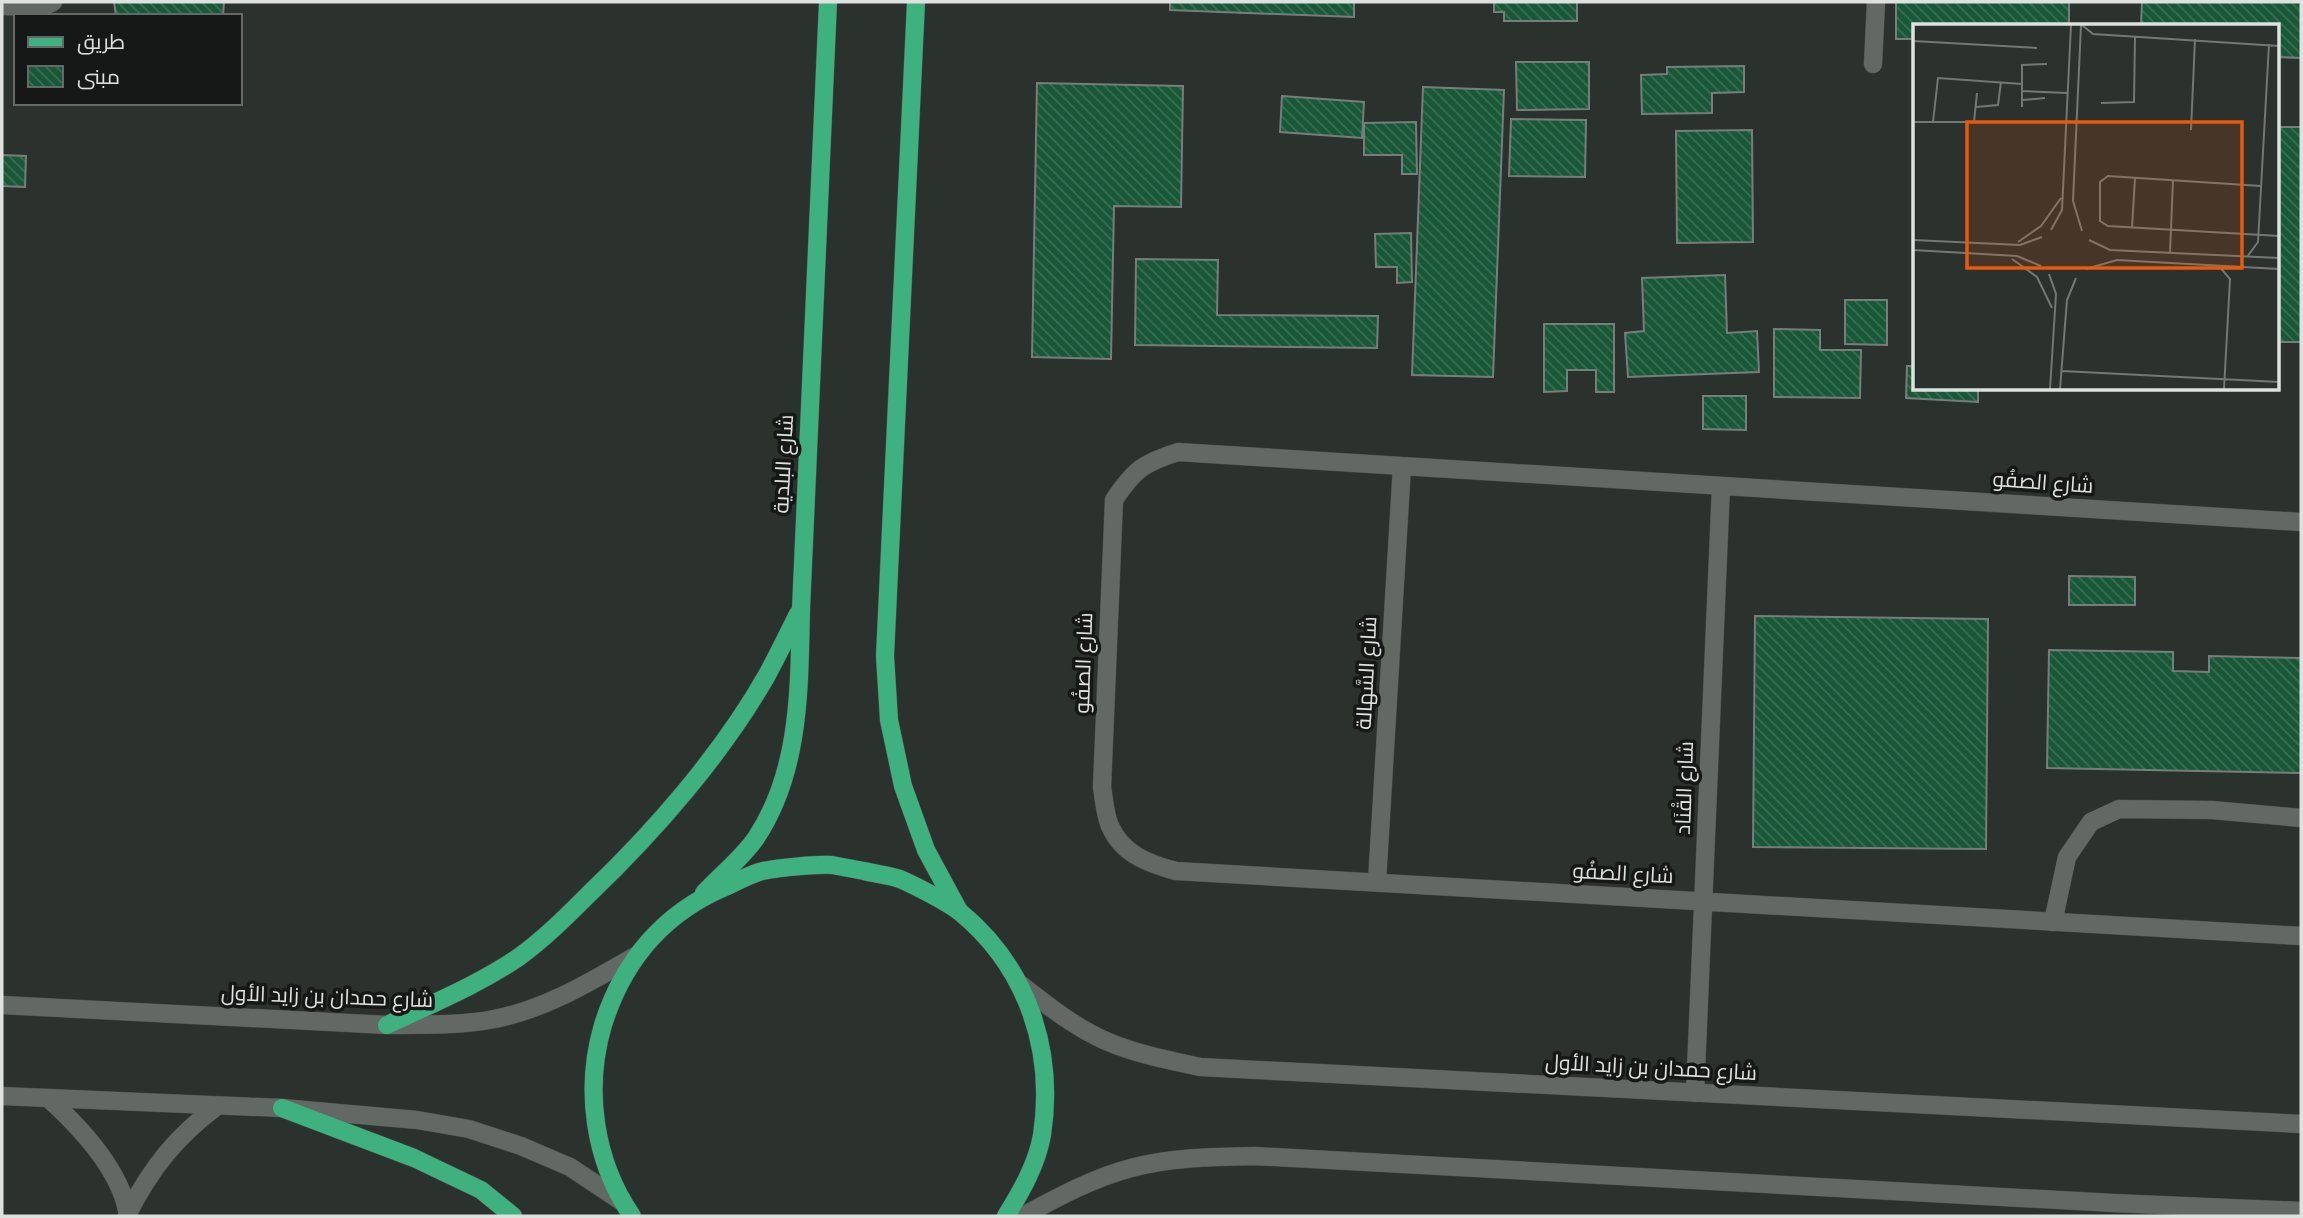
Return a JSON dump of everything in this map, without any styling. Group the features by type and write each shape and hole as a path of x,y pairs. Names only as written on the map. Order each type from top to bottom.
{"main road":[{"name":"شارع البلدية","path":"698,899 755,839 781,789 794,737 799,679 828,2"},
{"path":"916,2 885,656 889,720 903,786 926,850 959,911 993,945 1020,984 1039,1033 1046,1085 1041,1137 1025,1186 1006,1216"},
{"path":"387,1025 486,977 517,958 545,937 615,869 688,787 732,728 766,676 800,609"},
{"path":"632,1216 621,1201 601,1153 593,1102 596,1050 611,1000 637,955 665,924 698,899 761,872 830,865 898,878 959,911"},
{"path":"282,1108 414,1158 481,1191 513,1216"}],"street":[{"path":"2,6 42,7 53,2"},
{"path":"1873,64 1876,2"},
{"name":"شارع الصفُو","path":"2301,522 1178,452 1152,460 1129,477 1114,500 1102,787 1109,825 1127,850 1150,865 1176,871 2301,936"},
{"name":"شارع السَّهالة","path":"1377,882 1402,466"},
{"name":"شارع القْنَاد","path":"1695,1093 1721,486"},
{"path":"2053,922 2067,857 2091,822 2119,809 2212,810 2301,818"},
{"name":"شارع حمدان بن زايد الأول","path":"2,1005 387,1025 440,1024 489,1020 535,1008 578,989 637,955"},
{"name":"شارع حمدان بن زايد الأول","path":"1020,984 1060,1015 1105,1041 1154,1058 1200,1067 2301,1124"},
{"path":"2,1096 282,1108 417,1120 470,1129 521,1146 570,1167 621,1201"},
{"path":"48,1098 69,1117 105,1161 118,1186 128,1215"},
{"path":"128,1215 151,1172 174,1142 218,1106"},
{"path":"1023,1216 1074,1188 1132,1167 1197,1158 1255,1156 2301,1211"},
{"path":"2113,1203 2129,1216"},
{"path":"2294,1216 2301,1211"}],"building":[{"path":"114,2 224,2 223,14 116,14"},
{"path":"1170,2 1354,2 1354,17 1170,10"},
{"path":"1494,2 1577,2 1577,21 1504,21 1504,12 1494,12"},
{"path":"1896,2 2069,2 2069,24 1913,24 1913,39 1896,39"},
{"path":"2142,2 2301,2 2301,58 2278,57 2278,24 2141,24"},
{"path":"1516,62 1589,62 1589,109 1517,110"},
{"path":"1744,66 1744,92 1712,93 1712,113 1642,114 1641,75 1667,74 1667,67"},
{"path":"1037,83 1183,86 1181,207 1114,206 1111,359 1032,357"},
{"path":"1423,87 1504,90 1493,377 1412,375"},
{"path":"1282,96 1364,102 1362,138 1280,132"},
{"path":"1511,119 1586,120 1585,177 1509,176"},
{"path":"1416,122 1417,174 1402,174 1402,155 1364,155 1364,123"},
{"path":"2278,127 2301,127 2301,342 2278,342"},
{"path":"1752,130 1753,242 1677,243 1676,131"},
{"path":"2,155 26,156 25,187 2,186"},
{"path":"1411,233 1412,282 1397,283 1397,267 1376,267 1375,234"},
{"path":"1136,259 1218,260 1217,315 1378,316 1377,348 1135,345"},
{"path":"1725,275 1727,333 1757,331 1759,372 1628,377 1625,333 1644,331 1642,278"},
{"path":"1845,300 1887,300 1887,345 1845,344"},
{"path":"1544,324 1614,324 1614,392 1596,392 1596,370 1567,370 1567,391 1544,392"},
{"path":"1774,329 1820,330 1820,350 1861,350 1860,398 1774,397"},
{"path":"1907,366 1913,366 1913,390 1978,390 1978,402 1906,398"},
{"path":"1703,396 1746,396 1746,430 1703,429"},
{"path":"2069,576 2135,577 2135,605 2069,605"},
{"path":"1755,616 1988,619 1986,849 1753,847"},
{"path":"2049,650 2173,652 2173,671 2209,672 2209,656 2301,658 2301,773 2047,768"}]}
